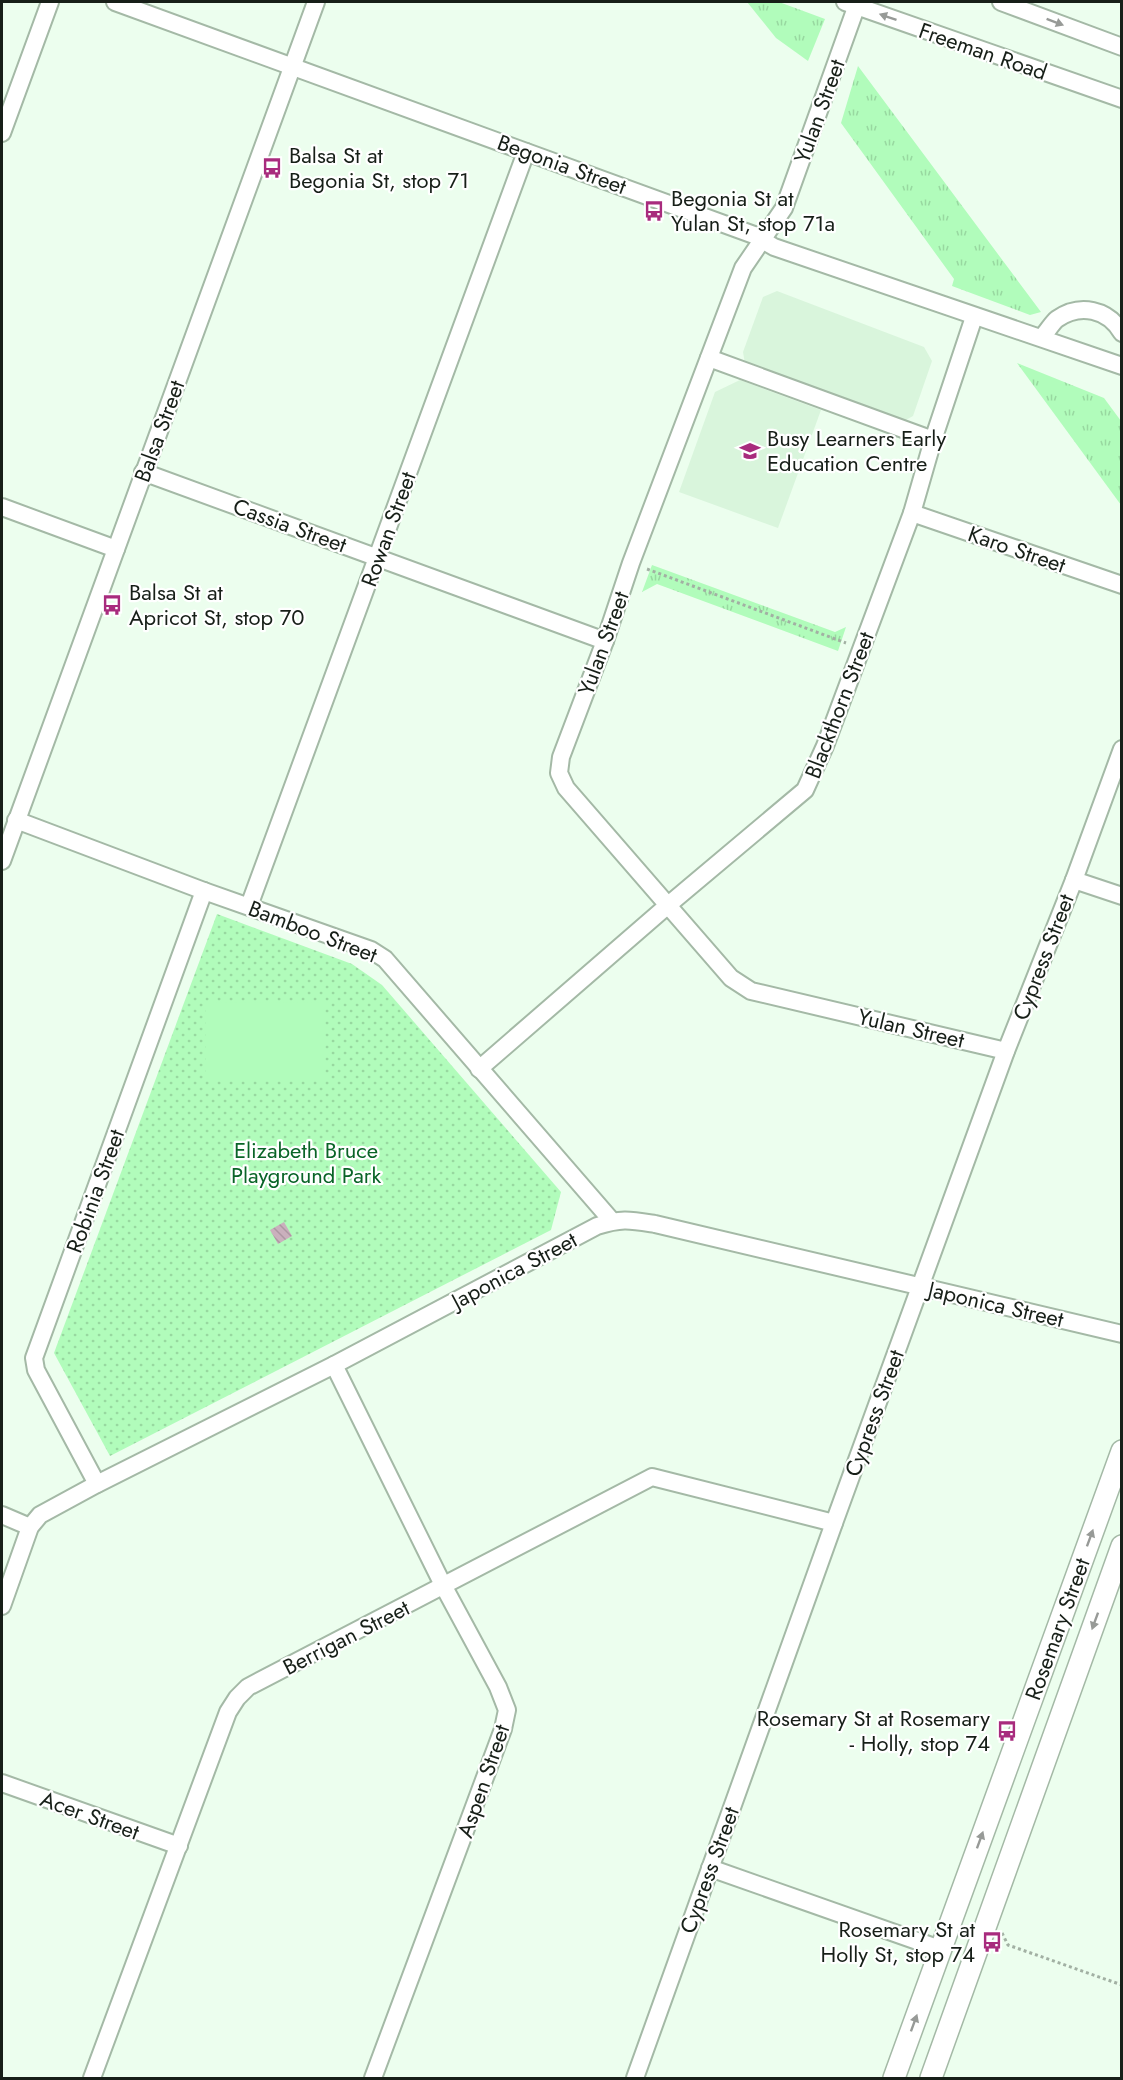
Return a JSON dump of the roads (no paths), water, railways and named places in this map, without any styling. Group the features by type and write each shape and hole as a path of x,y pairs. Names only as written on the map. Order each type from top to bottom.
{"main road":[{"name":"Rosemary Street","path":"894,2079 1122,1451"},
{"name":"Rosemary Street","path":"931,2079 1122,1546"}],"street":[{"path":"2,134 50,2"},
{"name":"Begonia Street","path":"115,2 754,235 774,247 1122,366"},
{"name":"Balsa Street","path":"2,861 316,2"},
{"path":"1001,2 1122,47"},
{"name":"Freeman Road","path":"853,3 1122,99"},
{"name":"Yulan Street","path":"853,3 784,208 743,268 631,563 561,757 559,773 566,788 667,906 731,978 751,991 1006,1051"},
{"name":"Rowan Street","path":"249,906 526,152"},
{"path":"1042,337 1057,320 1080,309 1101,313 1117,325 1122,333"},
{"name":"Blackthorn Street","path":"479,1069 805,790 825,746 912,513 933,440 975,317"},
{"path":"709,358 933,440"},
{"name":"Cassia Street","path":"143,472 605,640"},
{"path":"2,507 116,549"},
{"name":"Karo Street","path":"912,513 1122,585"},
{"name":"Cypress Street","path":"634,2079 1006,1051 1074,880 1122,749"},
{"name":"Bamboo Street","path":"16,820 204,891 371,950 386,959 612,1221"},
{"path":"1074,880 1122,896"},
{"name":"Robinia Street","path":"97,1484 36,1370 34,1358 204,891"},
{"name":"Japonica Street","path":"30,1527 40,1515 97,1484 334,1365 597,1226 612,1221 625,1219 655,1224 1122,1334"},
{"name":"Aspen Street","path":"334,1365 444,1587 498,1687 507,1710 503,1729 373,2079"},
{"name":"Berrigan Street","path":"92,2079 228,1712 237,1698 248,1688 652,1477 834,1523"},
{"path":"2,1515 30,1527 2,1606"},
{"name":"Acer Street","path":"2,1783 179,1846"},
{"path":"710,1868 940,1949"}],"place":[{"name":"Balsa St at Begonia St, stop 71","path":"272,168"},
{"name":"Begonia St at Yulan St, stop 71a","path":"654,211"},
{"name":"Busy Learners Early Education Centre","path":"750,451"},
{"name":"Balsa St at Apricot St, stop 70","path":"112,605"},
{"name":"Rosemary St at Rosemary - Holly, stop 74","path":"1007,1731"},
{"name":"Rosemary St at Holly St, stop 74","path":"992,1942"}],"park label":[{"name":"Elizabeth Bruce Playground Park","path":"306,1162"}]}
